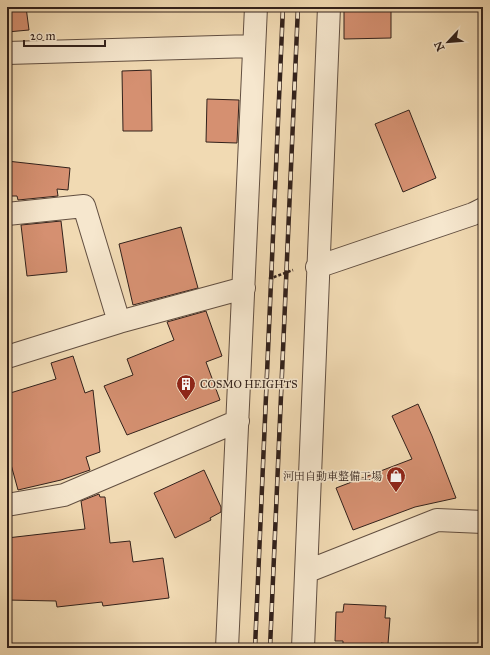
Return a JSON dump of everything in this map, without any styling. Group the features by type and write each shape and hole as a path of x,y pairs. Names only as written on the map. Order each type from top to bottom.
{"street":[{"path":"228,648 253,46 256,7"},
{"path":"303,648 308,571 317,264 329,7"},
{"path":"7,53 253,46"},
{"path":"7,214 84,206 119,322"},
{"path":"317,264 473,214 483,209"},
{"path":"7,357 119,322 244,288"},
{"path":"7,505 64,495 238,421"},
{"path":"308,571 437,520 483,522"}],"path":[{"path":"244,288 317,264"}],"building":[{"path":"7,7 26,7 29,30 7,32"},
{"path":"344,7 391,7 391,38 344,39"},
{"path":"151,70 152,131 123,131 122,71"},
{"path":"207,99 239,100 237,143 206,142"},
{"path":"409,110 436,178 403,192 375,124"},
{"path":"7,161 70,168 68,190 57,189 58,196 18,200 17,196 7,196"},
{"path":"61,221 67,272 27,276 21,225"},
{"path":"181,227 198,288 133,305 119,244"},
{"path":"206,311 222,356 206,362 220,400 127,435 104,386 133,375 127,359 174,340 167,322"},
{"path":"73,356 85,393 93,390 100,452 86,457 90,470 61,480 18,490 7,450 7,394 56,379 51,363"},
{"name":"河田自動車整備工場","path":"418,404 456,498 415,507 353,530 336,488 412,459 392,416"},
{"path":"204,470 221,507 221,512 210,518 211,520 175,538 154,493"},
{"path":"99,494 100,497 105,497 110,543 130,541 133,562 163,558 169,598 103,606 102,602 57,607 56,601 7,600 7,538 85,529 81,501"},
{"path":"344,604 386,606 385,618 390,618 388,644 381,643 381,648 343,648 343,641 335,641 336,612 343,612"}],"railway":[{"path":"255,648 283,7"},
{"path":"270,648 298,7"}],"place":[{"name":"COSMO HEIGHTS","path":"186,401"},
{"name":"河田自動車整備工場","path":"396,493"}]}
